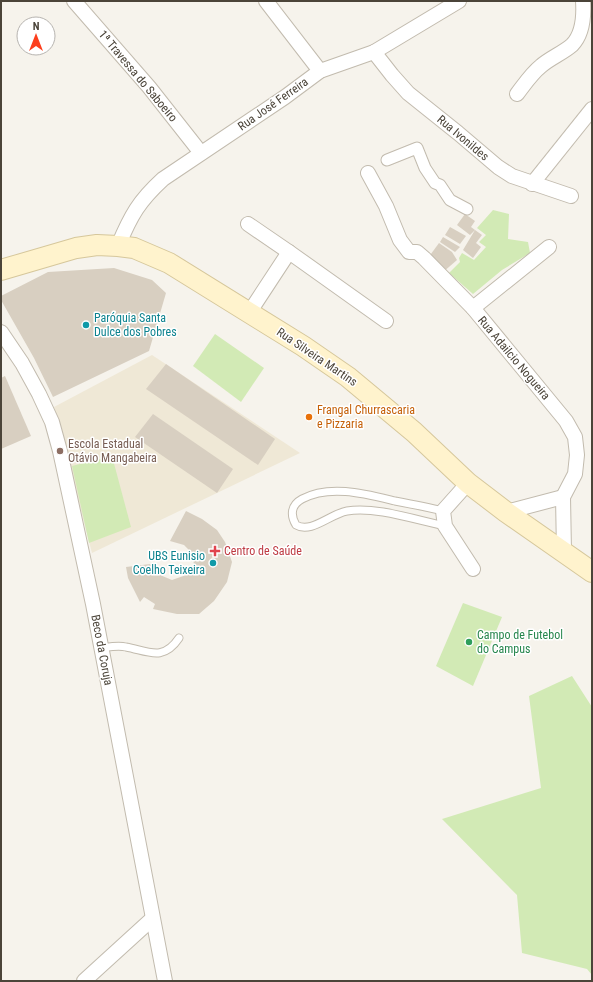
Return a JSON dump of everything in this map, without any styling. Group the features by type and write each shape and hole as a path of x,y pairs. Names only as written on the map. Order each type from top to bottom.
{"main road":[{"name":"Rua Silveira Martins","path":"1,270 76,248 97,245 134,248 169,263 303,346 348,377 414,432 468,483 506,512 592,572"}],"street":[{"name":"1ª Travessa do Saboeiro","path":"74,1 149,87 201,153"},
{"path":"266,1 320,71"},
{"name":"Rua José Ferreira","path":"118,246 136,208 148,193 164,178 285,97 320,71 374,52 459,1"},
{"path":"517,94 530,76 541,65 572,45 578,37 581,30 583,17 583,1"},
{"name":"Rua Ivonildes","path":"374,52 408,93 498,167 512,176 532,184 571,196"},
{"path":"532,184 592,109"},
{"path":"388,160 417,148 425,168 435,183 440,185 450,200 467,209"},
{"path":"368,173 386,206 400,240 409,252 417,252 424,258 473,308"},
{"path":"248,224 386,321"},
{"name":"Rua Adailcio Nogueira","path":"549,247 473,308 566,421 575,437 577,455 575,474 563,497 564,552"},
{"path":"249,313 289,252"},
{"name":"Beco da Coruja","path":"1,332 22,363 39,394 52,422 60,451 93,604 165,981"},
{"path":"468,483 443,511 445,526 473,569"},
{"path":"506,512 563,497"},
{"path":"84,981 152,919"}],"lane":[{"path":"443,511 375,496 343,492 326,492 305,498 298,502 294,507 292,514 296,525 301,528 314,526 325,519 347,511 387,513 445,526"},
{"path":"101,648 125,646 139,651 154,653 166,651 173,646 179,638"}],"shaded area":[{"path":"152,355 300,453 92,553 54,407"}],"green space":[{"path":"493,210 509,214 508,239 528,242 530,253 502,270 473,294 449,273 460,262 459,258 462,253 474,260 486,247 479,242 486,235 477,228"},
{"path":"215,334 264,368 241,402 193,366"},
{"path":"112,456 131,527 89,543 72,466"},
{"name":"Campo de Futebol do Campus","path":"463,603 502,617 473,686 436,666"},
{"path":"572,676 592,707 592,975 587,969 522,953 517,895 442,819 541,788 529,696"}],"building":[{"path":"465,214 475,221 471,227 475,230 470,235 457,225"},
{"path":"450,227 466,236 460,244 445,235"},
{"path":"475,230 482,235 476,243 481,247 473,258 463,250"},
{"path":"443,237 460,247 455,252 440,242"},
{"path":"439,243 452,252 457,260 442,273 428,258"},
{"name":"Paróquia Santa Dulce dos Pobres","path":"114,268 152,280 166,293 149,351 53,397 34,358 1,300 1,296 48,272"},
{"path":"166,364 275,439 258,465 146,389"},
{"path":"5,376 31,436 1,449 1,378"},
{"path":"153,414 233,469 217,493 135,437"},
{"name":"UBS Eunisio Coelho Teixeira","path":"186,511 202,519 217,530 225,542 232,562 227,582 214,601 199,614 177,614 153,609 155,604 144,597 140,602 128,578 126,567 150,564 160,575 172,580 189,574 194,566 193,556 184,545 170,541"}],"place":[{"name":"Paróquia Santa Dulce dos Pobres","path":"86,325"},
{"name":"Frangal Churrascaria e Pizzaria","path":"309,417"},
{"name":"Escola Estadual Otávio Mangabeira","path":"60,451"},
{"name":"Centro de Saúde","path":"215,551"},
{"name":"UBS Eunisio Coelho Teixeira","path":"213,563"},
{"name":"Campo de Futebol do Campus","path":"469,642"}]}
